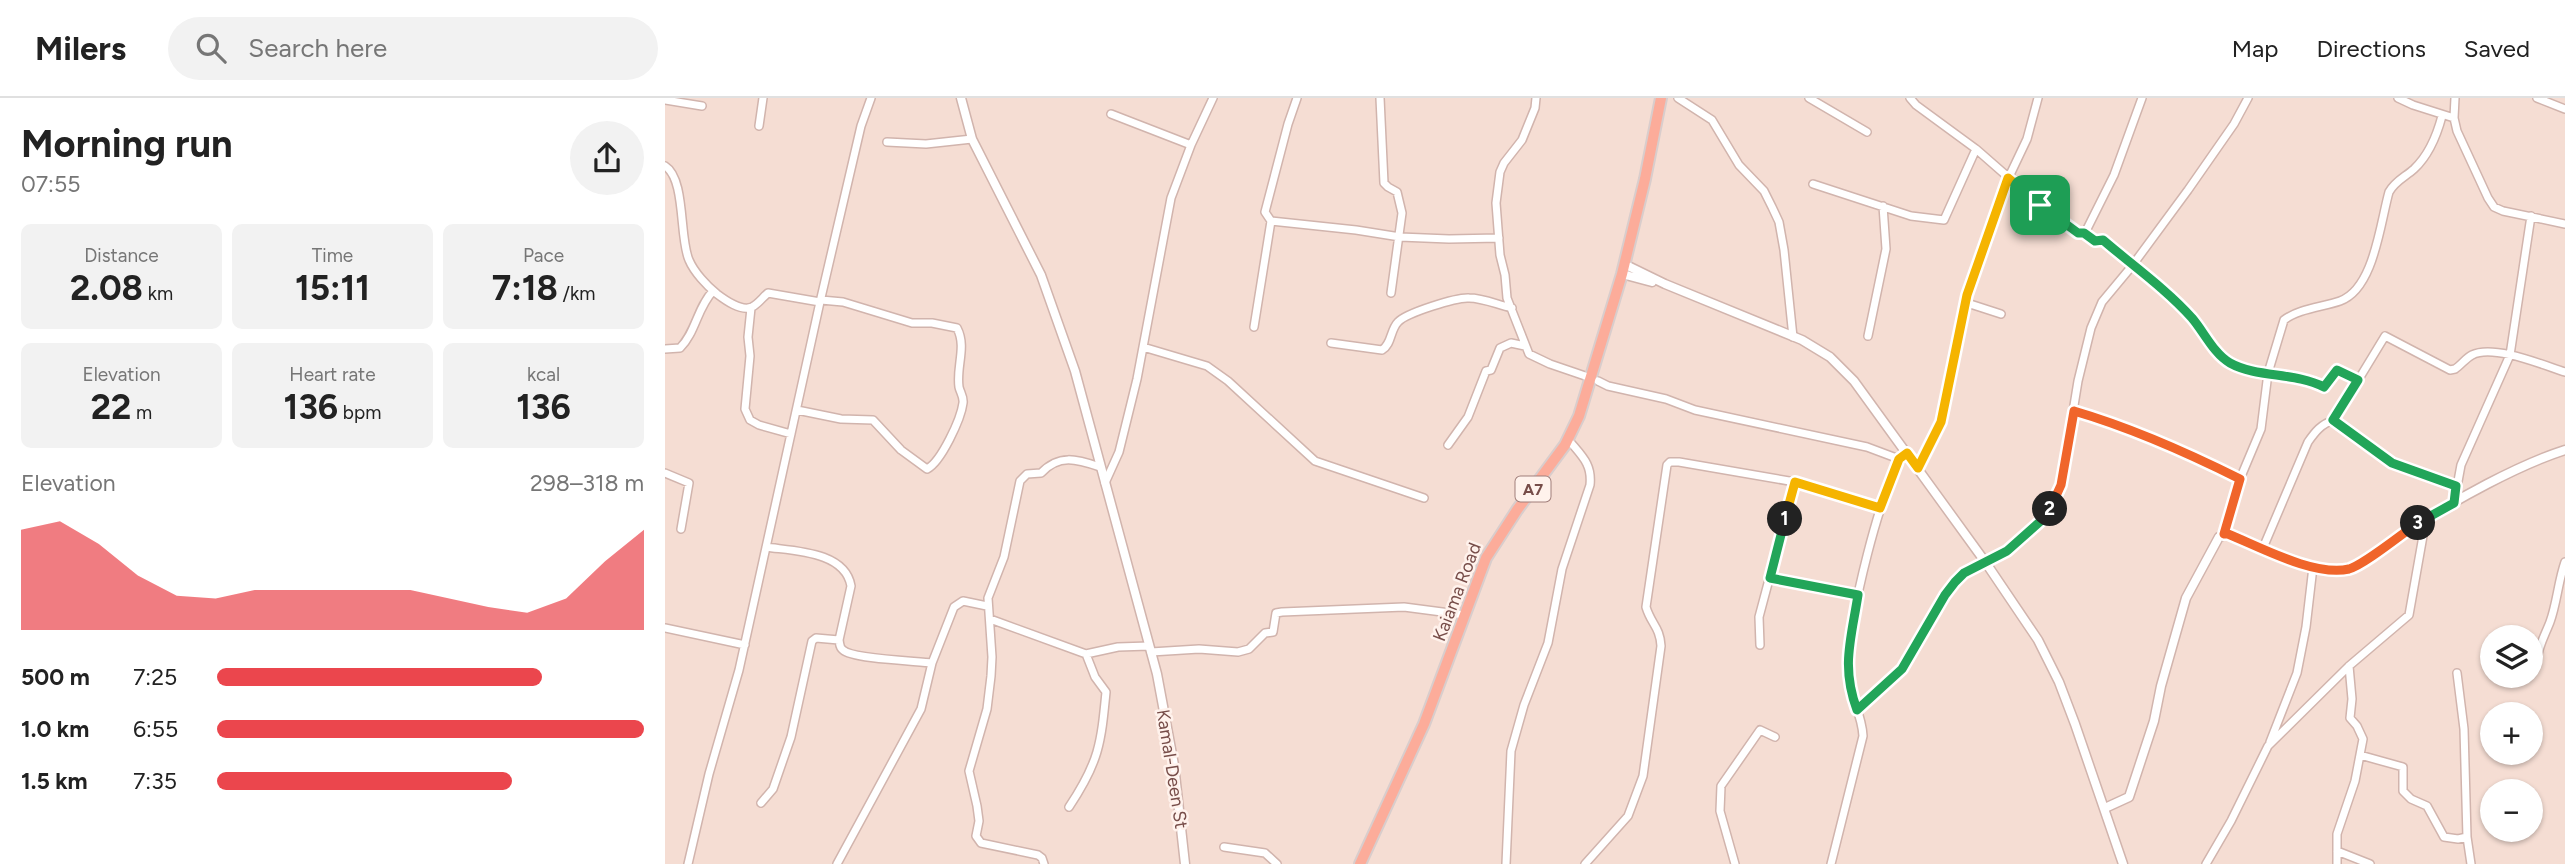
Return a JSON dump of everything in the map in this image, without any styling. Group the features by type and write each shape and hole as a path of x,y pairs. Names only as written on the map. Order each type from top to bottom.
{"highway":[{"name":"Kaiama Road","path":"1366,864 1439,703 1496,553 1572,444 1595,380 1626,270 1663,98"},
{"name":"Kaiama Road","path":"1360,864 1424,724 1492,548 1573,430 1595,380"}],"street":[{"path":"759,126 763,98"},
{"path":"688,864 709,774 745,645 861,127 871,98"},
{"name":"Kamal-Deen St","path":"961,98 972,139 1041,275 1075,371 1157,674 1174,765 1185,864"},
{"path":"1105,483 1119,452 1143,346 1171,198 1213,98"},
{"path":"1254,327 1271,221 1265,212 1297,98"},
{"path":"1380,98 1384,183 1399,195 1402,213 1401,237 1391,293"},
{"path":"1536,98 1535,108 1522,140 1500,172 1496,203 1507,298 1518,320 1525,346 1535,358 1608,386 1666,399 1695,410 1903,456"},
{"path":"1678,98 1712,120 1739,165 1764,191 1779,222 1790,293 1793,337"},
{"path":"1809,98 1867,132"},
{"path":"1910,98 2078,233 2084,233 2095,241 2103,240 2191,317 2224,358 2234,365 2300,377 2324,387 2337,370 2358,380"},
{"path":"1918,468 1941,422 1967,295 2008,178 2027,139 2038,98"},
{"path":"2084,233 2114,175 2142,98"},
{"path":"1857,710 1902,669 1955,582 1964,573 2007,551 2043,519 2054,504 2061,485 2078,382 2102,302 2132,266 2234,124 2248,98"},
{"path":"2398,98 2442,116 2454,118"},
{"path":"2455,98 2454,118 2457,131 2494,207 2565,224"},
{"path":"2537,98 2548,100 2565,109"},
{"path":"665,100 702,106"},
{"path":"1111,114 1191,145"},
{"path":"2105,808 2129,797 2154,721 2186,598 2219,537 2224,534 2240,479 2261,429 2268,373 2284,320 2343,300 2357,291 2368,275 2389,192 2396,182 2425,158 2442,116"},
{"path":"887,142 926,144 972,139"},
{"path":"1814,184 1911,216 1945,219 1957,186 1976,149"},
{"path":"665,166 673,174 683,212 683,243 689,262 713,291 725,300 743,308 751,308 768,293 843,302 912,323 932,323 957,328 963,339 959,379 963,403 946,447 927,469 901,450 873,421 797,410"},
{"path":"1868,336 1886,249 1883,206"},
{"path":"2454,503 2461,465 2510,355 2531,216"},
{"path":"1271,221 1401,237 1499,238"},
{"path":"1626,270 1793,337 1830,357 1854,381 1903,456 1918,468 2038,640 2059,682 2123,864"},
{"path":"665,349 680,348 686,342 702,303 713,291"},
{"path":"1331,343 1382,350 1387,347 1397,323 1411,314 1462,298 1473,298 1511,308"},
{"path":"1967,303 2001,314"},
{"path":"751,308 745,409 750,420 759,425 791,434"},
{"path":"2263,548 2308,442 2315,431 2333,420 2385,336 2450,370 2476,354 2510,355 2565,372"},
{"path":"1448,445 1468,418 1479,384 1486,372 1491,370 1500,348 1511,344 1525,346"},
{"path":"1143,346 1207,366 1228,381 1315,461 1424,498"},
{"path":"2074,411 2110,421 2175,447 2240,479"},
{"path":"2333,420 2392,463 2456,486"},
{"path":"1506,864 1511,751 1524,705 1548,643 1562,569 1590,485 1588,462 1572,444"},
{"path":"2224,534 2313,567 2351,569 2454,503 2544,457 2565,450"},
{"path":"1831,864 1863,736 1848,682 1847,667 1858,595 1880,508 1903,456"},
{"path":"1044,864 1038,855 981,843 976,836 979,821 969,771 987,709 992,657 988,598 1004,557 1020,481 1027,474 1041,473 1047,465 1063,460 1076,459 1100,467"},
{"path":"1585,864 1628,816 1643,776 1661,646 1660,632 1648,615 1646,607 1667,465 1670,462 1679,462 1795,482 1880,508"},
{"path":"665,473 689,483 681,529"},
{"path":"1761,645 1759,617 1795,482"},
{"path":"2269,746 2349,666 2409,615 2426,519"},
{"path":"766,547 830,559 848,578 851,586 839,640 840,647 845,652 932,663"},
{"path":"2543,637 2551,621 2559,578 2565,562"},
{"path":"2206,864 2269,746 2297,673 2313,567"},
{"path":"1770,578 1858,595"},
{"path":"837,864 921,709 932,663 954,607 963,601 987,606"},
{"path":"990,619 1086,654 1118,647 1238,652 1249,649 1265,633 1273,632 1276,613 1282,612 1404,607 1465,615"},
{"path":"665,628 745,645"},
{"path":"761,803 773,789 791,737 812,641 816,638 839,640"},
{"path":"1069,807 1089,777 1098,755 1103,729 1106,692 1095,677 1086,654"},
{"path":"2337,864 2337,834 2355,781 2363,739 2350,718 2352,699 2349,666"},
{"path":"2457,673 2464,729 2467,837 2471,864"},
{"path":"1735,864 1720,811 1721,786 1760,730 1775,737"},
{"path":"2360,755 2403,767 2403,790 2411,799 2427,806 2444,837 2467,837"},
{"path":"1224,847 1265,853 1277,864"},
{"path":"2337,851 2369,864"}],"shaded area":[{"path":"665,98 2565,98 2565,864 665,864"}],"route":[{"path":"2008,178 2040,205 2078,233 2084,233 2095,241 2103,240 2191,317 2231,364 2282,376 2300,377 2324,387 2337,370 2358,380 2333,420 2392,463 2456,486 2454,503 2351,569 2313,567 2224,534 2240,479 2175,447 2110,421 2074,411 2061,485 2054,504 2043,519 2007,551 1964,573 1955,582 1902,669 1857,710 1848,682 1847,667 1858,595 1770,578 1795,482 1880,508 1899,459 1907,453 1918,468 1941,422 1967,295 2008,178"}]}
